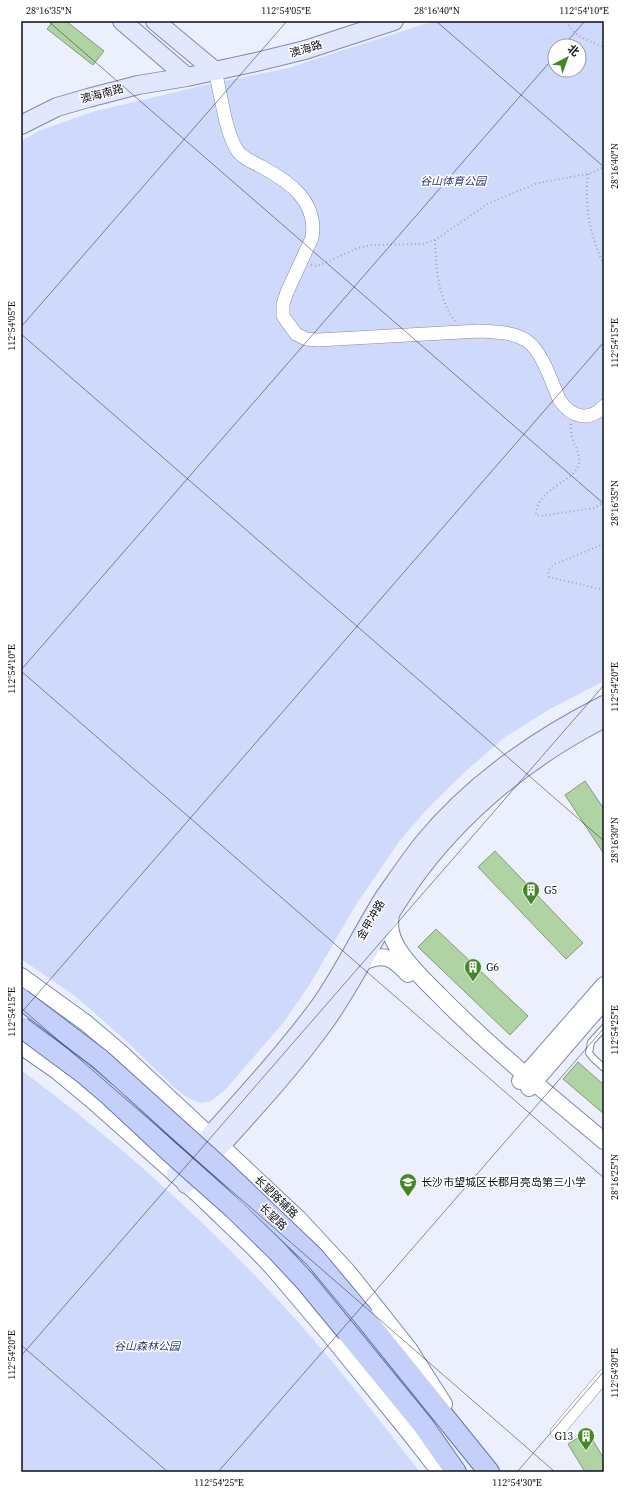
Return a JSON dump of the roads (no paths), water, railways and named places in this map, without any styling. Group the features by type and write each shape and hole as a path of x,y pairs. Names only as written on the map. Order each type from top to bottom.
{"main road":[{"path":"122,21 182,72"},
{"path":"155,21 210,67"},
{"name":"澳海路","path":"210,67 361,21"},
{"name":"澳海路","path":"182,72 305,50 394,21"},
{"name":"澳海南路","path":"21,113 53,98 86,87 136,75 182,72"},
{"name":"澳海南路","path":"21,126 57,107 182,72"},
{"name":"金甲冲路","path":"238,1114 269,1069 320,1006 385,897 425,841 466,798 506,765 552,733 604,705"},
{"name":"金甲冲路","path":"181,1179 238,1114 309,1043 343,995 391,912 417,872 454,828 477,806 526,766 558,745 604,719"},
{"name":"长望路","path":"21,999 100,1058 224,1171 314,1257 485,1468"},
{"name":"长望路","path":"21,1027 83,1073 110,1096 233,1208 276,1250 305,1281 423,1425 456,1472"}],"street":[{"path":"210,67 229,131 238,152 246,159 284,180 304,200 311,214 314,226 312,238 283,304 283,316 296,334 306,339 318,340 464,332 500,332 518,336 535,348 560,402 566,409 582,416 590,416 598,413 604,406"},
{"path":"391,912 390,932 398,949 404,957 454,1010 604,1153"},
{"path":"363,962 378,956 384,957 398,964 449,1017 527,1081 604,1141"},
{"name":"长望路辅路","path":"21,976 86,1023 215,1140 319,1240 358,1284 409,1349 485,1468"},
{"path":"527,1081 604,985"},
{"path":"527,1081 604,1001"},
{"path":"21,1046 57,1071 92,1100 181,1179 244,1238 273,1268 408,1431 440,1472"},
{"path":"190,1117 199,1121 214,1121 223,1117 238,1114 238,1128 235,1143 238,1158 242,1166"},
{"path":"557,1432 604,1376"}],"lane":[{"path":"604,1028 592,1042 589,1053 604,1068"}],"place":[{"name":"G5","path":"531,905"},
{"name":"G6","path":"473,982"},
{"name":"长沙市望城区长郡月亮岛第三小学","path":"408,1197"},
{"name":"G13","path":"586,1451"}],"park label":[{"name":"谷山体育公园","path":"453,181"},
{"name":"谷山森林公园","path":"147,1346"}]}
